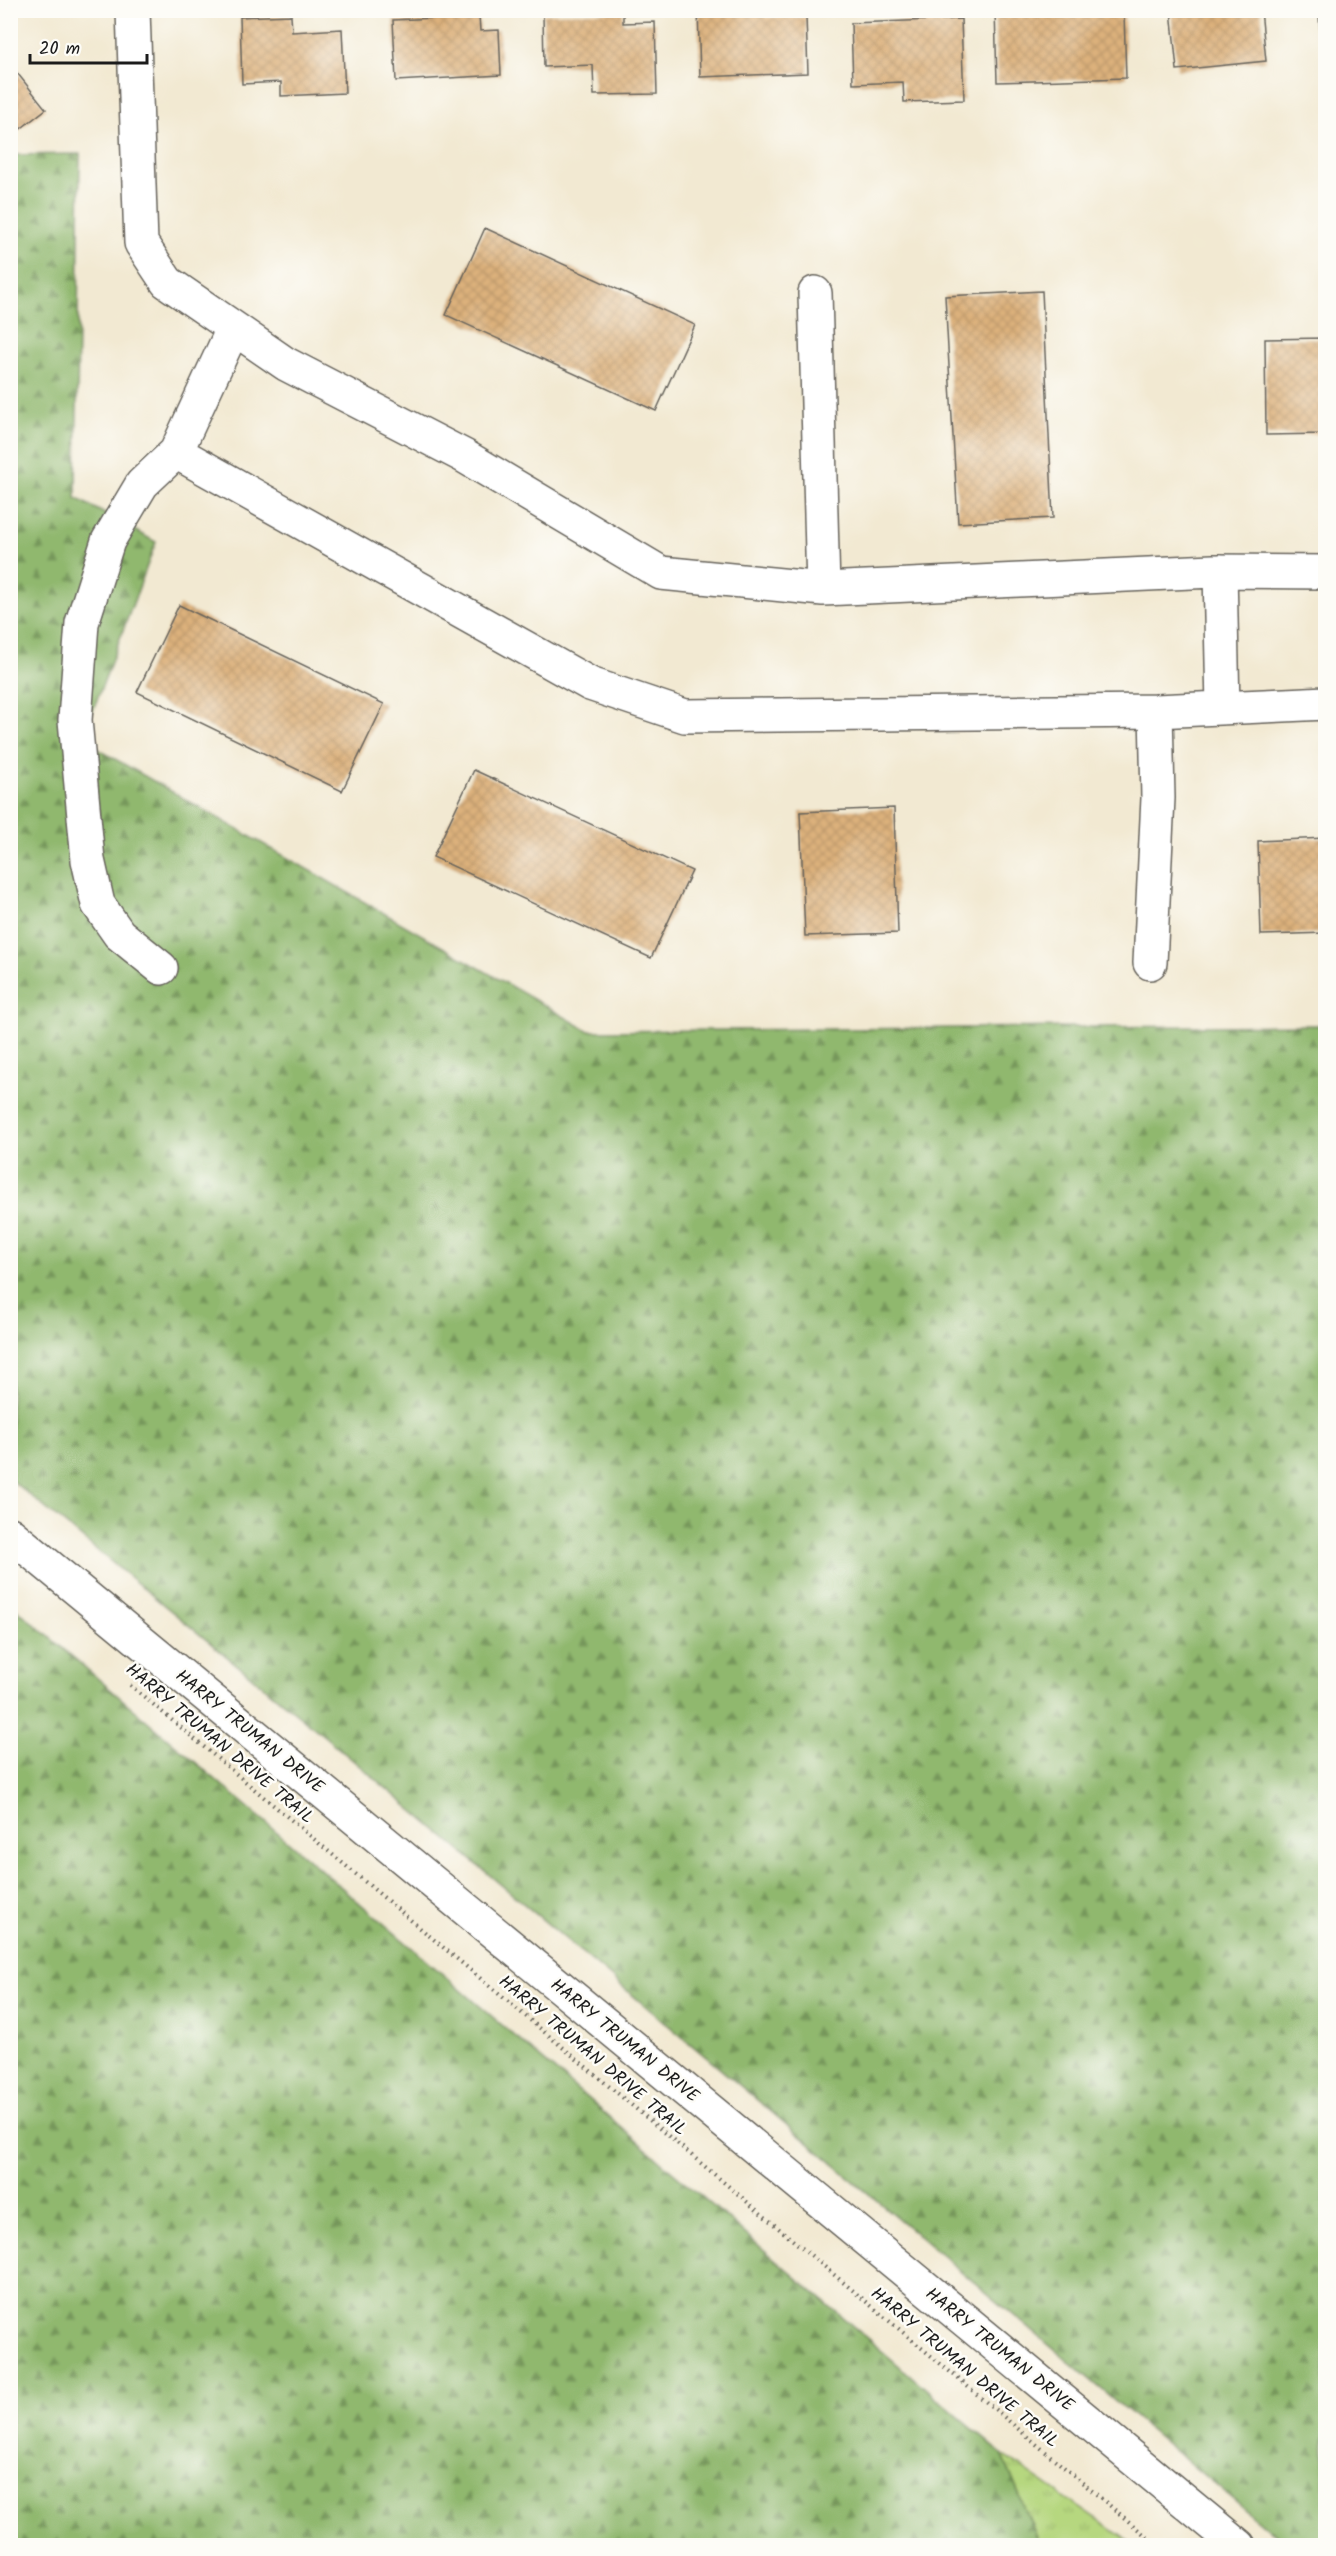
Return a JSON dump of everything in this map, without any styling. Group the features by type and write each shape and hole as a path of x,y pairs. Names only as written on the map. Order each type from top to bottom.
{"main road":[{"path":"133,10 141,243 167,282 286,364 464,456 661,573 823,589 1220,571 1326,572"},
{"path":"815,293 823,589"},
{"path":"161,968 119,934 98,904 88,860 75,720 82,623 108,541 142,484 176,452 233,329"},
{"path":"176,452 590,684 686,716 1156,711 1326,703"},
{"path":"1220,571 1223,708"},
{"path":"1150,963 1158,798 1156,711"},
{"name":"HARRY TRUMAN DRIVE","path":"10,1534 1239,2546"}],"path":[{"name":"HARRY TRUMAN DRIVE TRAIL","path":"121,1677 1158,2546"}],"green space":[{"path":"80,154 76,498 156,542 82,740 589,1031 1325,1025 1325,2545 1287,2545 324,1736 11,1480 10,155"},
{"path":"11,1604 1002,2454 1040,2545 11,2545"},
{"path":"1002,2454 1134,2545 1040,2545"}],"building":[{"path":"698,10 765,10 765,17 806,17 808,73 700,77"},
{"path":"995,10 1124,13 1126,78 997,82"},
{"path":"1171,10 1261,10 1266,61 1177,70"},
{"path":"1319,10 1326,10 1326,39 1320,39"},
{"path":"623,12 623,23 655,22 657,94 594,95 593,65 544,67 543,14"},
{"path":"291,15 292,32 342,29 345,93 281,96 281,82 242,84 240,17"},
{"path":"479,16 480,31 499,30 501,75 396,81 393,20"},
{"path":"961,19 964,100 904,102 903,82 853,84 851,23"},
{"path":"10,64 46,109 10,137"},
{"path":"485,228 695,325 656,411 446,315"},
{"path":"1042,291 1053,518 958,523 945,296"},
{"path":"1326,338 1326,434 1266,435 1265,339"},
{"path":"179,605 384,704 342,791 137,692"},
{"path":"474,770 692,871 651,958 433,857"},
{"path":"894,808 898,933 805,936 800,812"},
{"path":"1326,838 1326,933 1261,935 1258,841"}]}
